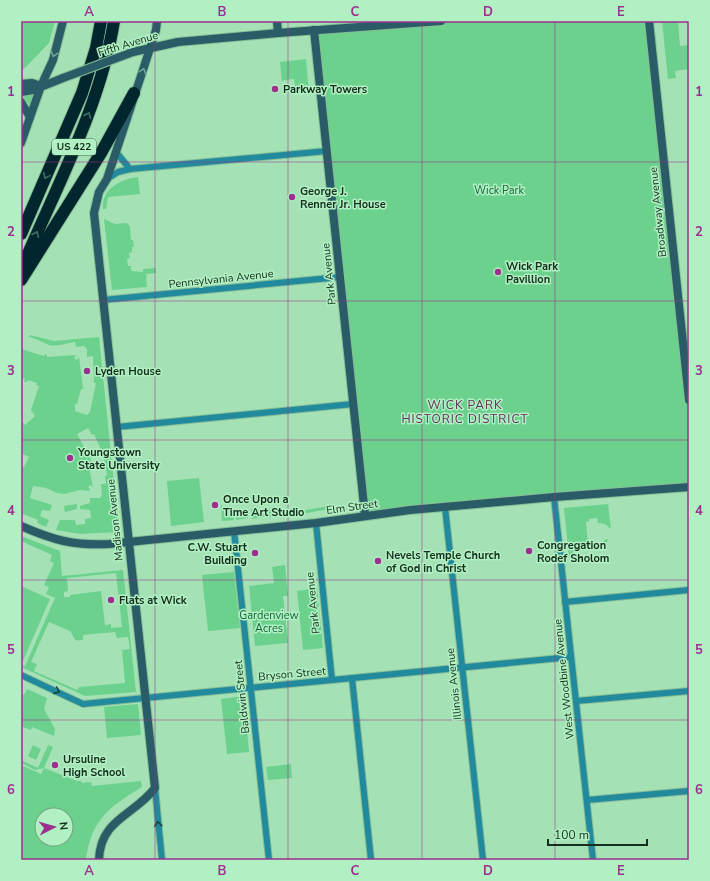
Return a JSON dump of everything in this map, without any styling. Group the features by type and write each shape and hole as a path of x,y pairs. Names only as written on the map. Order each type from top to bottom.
{"highway":[{"name":"US 422","path":"21,234 82,93 96,48 101,21"},
{"name":"US 422","path":"21,270 93,102 111,44 114,21"},
{"path":"21,280 101,153 134,94"}],"street":[{"path":"21,144 41,86 53,60 63,21"},
{"name":"Madison Avenue","path":"157,21 116,152 107,179 99,192 94,213 162,860"},
{"path":"277,21 278,33"},
{"name":"Fifth Avenue","path":"21,92 33,90 133,52 172,43 314,30 441,21"},
{"name":"Broadway Avenue","path":"649,21 689,400"},
{"name":"Park Avenue","path":"314,30 365,515"},
{"name":"Fifth Avenue","path":"21,84 32,83 41,86"},
{"path":"21,102 30,117"},
{"path":"107,179 118,172 130,169 326,151"},
{"path":"116,152 130,169"},
{"name":"Pennsylvania Avenue","path":"103,300 340,277"},
{"path":"116,427 353,404"},
{"name":"Elm Street","path":"21,526 44,536 76,544 129,542 316,523 365,515 446,507 689,487"},
{"name":"West Woodbine Avenue","path":"554,497 594,860"},
{"name":"Illinois Avenue","path":"446,507 483,860"},
{"name":"Park Avenue","path":"316,523 332,680"},
{"name":"Baldwin Street","path":"234,531 269,860"},
{"path":"565,602 689,590"},
{"name":"Bryson Street","path":"21,676 84,704 571,657"},
{"path":"352,678 371,860"},
{"path":"576,701 689,690"},
{"path":"99,860 99,852 103,839 110,828 155,788"},
{"path":"587,800 689,791"}],"green space":[{"path":"21,21 55,21 49,43 21,72"},
{"name":"Wick Park","path":"441,21 649,21 689,400 689,487 365,515 314,30"},
{"path":"662,21 678,21 680,46 689,45 689,69 675,71 676,78 668,79"},
{"path":"306,59 309,93 296,94 294,79 284,80 282,82 280,62"},
{"path":"35,92 31,107 21,94"},
{"path":"138,177 140,194 108,197 106,209 103,209 105,196 113,186 125,180"},
{"path":"104,219 115,224 127,223 130,227 131,240 133,240 134,247 132,247 132,252 129,253 130,258 127,259 128,266 131,266 131,271 143,272 143,269 155,268 156,273 146,274 147,287 112,290"},
{"path":"30,335 54,341 99,337 119,532 80,534 56,530 60,520 75,520 76,525 85,524 85,519 91,518 90,510 80,509 80,506 90,503 90,498 100,498 102,495 101,484 106,484 105,476 107,476 104,457 94,434 92,435 88,428 77,434 91,460 90,473 93,487 90,485 88,487 90,489 89,491 80,490 64,494 57,493 46,488 33,486 30,498 52,505 50,511 42,510 40,516 49,520 46,527 37,523 38,520 21,513 21,466 24,467 29,457 21,453 21,420 25,425 35,416 31,410 39,386 36,385 37,383 28,380 27,382 24,382 25,379 21,378 21,349 44,356 45,354 47,357 76,355 74,358 77,360 79,357 83,389 81,389 77,404 75,404 75,411 87,415 90,412 96,383 94,383 93,356 87,357 87,349 84,346 76,347 75,342 49,345 29,337"},
{"path":"199,478 204,522 171,526 167,481"},
{"path":"77,504 77,509 65,512 64,506"},
{"path":"608,504 611,529 605,524 598,523 597,518 589,519 589,521 586,522 588,544 600,545 600,543 607,539 608,540 603,548 573,551 574,558 569,558 564,508"},
{"path":"221,505 224,508 224,515 232,515 233,512 234,520 222,521"},
{"path":"334,505 334,508 301,514 301,511"},
{"path":"278,508 279,516 268,517 267,509"},
{"path":"247,509 248,518 236,520 236,513 246,512"},
{"path":"251,509 254,509 254,514 262,513 263,510 264,517 252,519"},
{"path":"21,536 60,551 62,576 123,570 136,692 85,696 21,667 21,664 25,666 55,598 46,594 49,587 44,585 54,563 50,561 52,555 21,541","holes":["116,573 122,627 111,628 111,624 105,625 101,591 64,597 64,592 68,591 67,578","49,622 70,631 75,640 83,640 83,635 115,632 117,638 128,637 130,649 122,650 125,683 79,687 77,690 34,671 37,664 31,662"]},
{"name":"Gardenview Acres","path":"285,565 288,596 283,596 288,643 255,646 249,586 274,583 272,567"},
{"path":"234,572 240,628 208,631 202,575"},
{"path":"21,586 50,599 23,661 21,660"},
{"path":"317,588 323,648 303,650 297,591"},
{"path":"27,689 47,698 44,709 55,729 54,736 32,727 31,730 23,727 21,732 21,693 24,695"},
{"path":"244,696 249,752 227,754 221,699"},
{"path":"138,704 141,735 107,738 104,707"},
{"path":"33,745 41,749 36,760 28,756"},
{"path":"48,745 53,747 44,768 35,770 21,763 21,760 38,768"},
{"path":"291,764 292,778 268,780 266,767"},
{"path":"21,765 41,774 44,768 77,781 81,781 82,783 91,782 92,786 141,781 142,787 111,808 97,825 88,846 86,860 21,859"}],"place":[{"name":"Parkway Towers","path":"275,89"},
{"name":"George J. Renner Jr. House","path":"292,197"},
{"name":"Wick Park Pavillion","path":"498,272"},
{"name":"Lyden House","path":"87,371"},
{"name":"Youngstown State University","path":"70,458"},
{"name":"Once Upon a Time Art Studio","path":"215,505"},
{"name":"Congregation Rodef Sholom","path":"529,551"},
{"name":"C.W. Stuart Building","path":"255,553"},
{"name":"Nevels Temple Church of God in Christ","path":"378,561"},
{"name":"Flats at Wick","path":"111,600"},
{"name":"Ursuline High School","path":"55,765"}],"district":[{"name":"WICK PARK HISTORIC DISTRICT","path":"465,412"}]}
